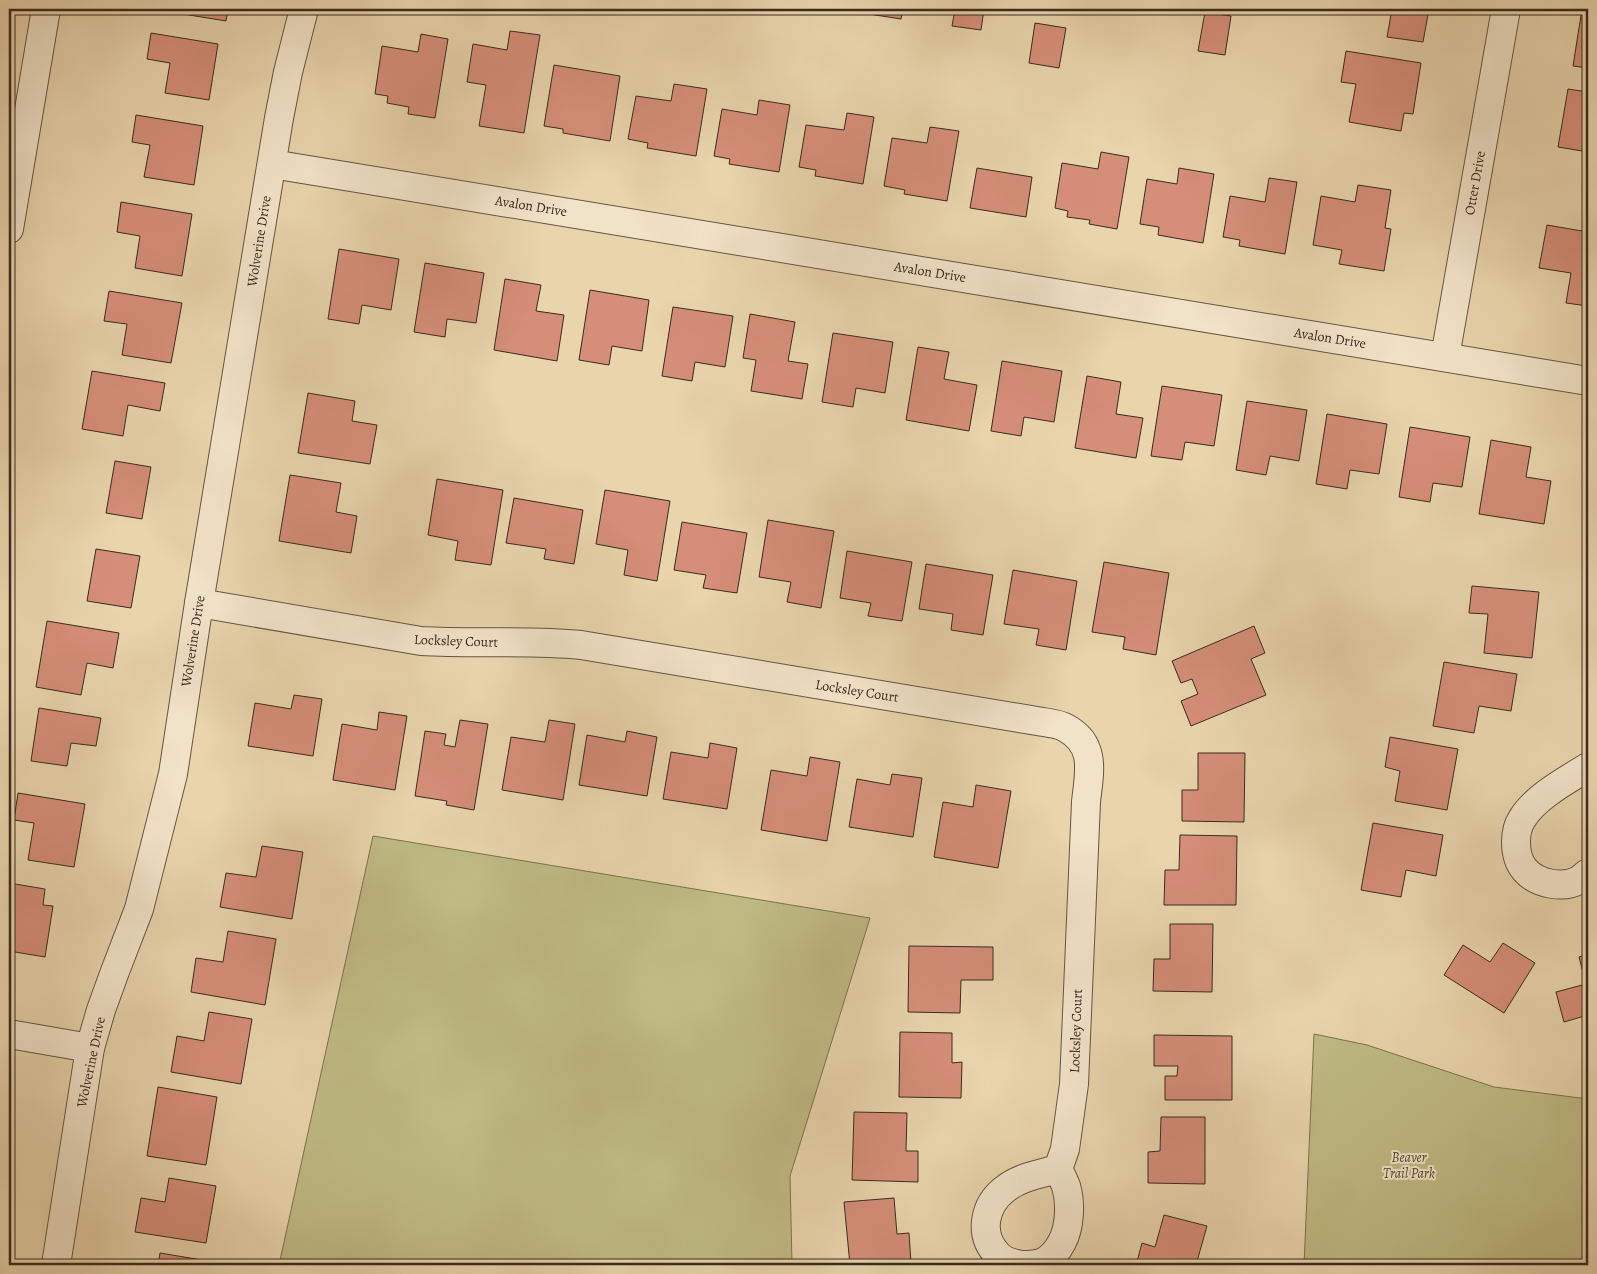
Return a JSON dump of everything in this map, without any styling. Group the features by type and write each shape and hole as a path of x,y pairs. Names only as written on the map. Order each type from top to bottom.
{"street":[{"path":"9,229 46,9"},
{"name":"Wolverine Drive","path":"56,1265 90,1048 108,992 139,909 173,774 199,603 272,164 288,72 304,9"},
{"name":"Otter Drive","path":"1445,357 1506,9"},
{"name":"Avalon Drive","path":"272,164 1588,381"},
{"name":"Locksley Court","path":"199,603 421,641 453,643 552,642 581,645 1065,727 1080,738 1088,752 1090,767 1086,802 1074,1084 1065,1149 1058,1169"},
{"path":"1588,767 1529,808 1521,821 1516,836 1516,852 1520,862 1526,871 1540,880 1555,884 1568,884 1579,880 1588,873"},
{"path":"9,1034 90,1048"}],"green space":[{"path":"373,836 870,918 790,1176 792,1265 279,1265"},
{"name":"Beaver Trail Park","path":"1314,1034 1367,1045 1494,1087 1588,1099 1588,1265 1304,1265"}],"building":[{"path":"184,9 228,9 226,21 183,14"},
{"path":"869,9 903,9 901,19 869,14"},
{"path":"955,9 984,9 981,30 952,26"},
{"path":"1392,9 1429,9 1423,42 1387,37"},
{"path":"1582,9 1588,9 1588,68 1573,66"},
{"path":"1205,12 1231,16 1225,55 1198,51"},
{"path":"1035,23 1066,28 1059,68 1029,63"},
{"path":"510,31 540,35 524,133 479,126 486,85 467,82 473,44 507,50"},
{"path":"151,33 218,44 209,100 165,93 170,63 147,59"},
{"path":"421,34 448,39 435,118 408,114 409,107 387,103 388,96 375,94 382,46 418,52"},
{"path":"1346,51 1421,63 1413,114 1404,113 1401,131 1349,122 1356,84 1341,82"},
{"path":"554,65 620,76 610,141 563,133 563,129 544,126"},
{"path":"674,84 707,89 696,156 647,148 648,143 628,139 636,96 671,101"},
{"path":"1568,89 1588,92 1588,152 1558,147"},
{"path":"759,100 790,105 779,172 729,164 730,159 714,156 722,109 757,115"},
{"path":"847,113 874,117 863,184 815,176 816,170 799,167 806,125 844,130"},
{"path":"136,115 203,126 194,185 144,177 150,145 132,142"},
{"path":"930,127 959,131 947,201 904,194 905,190 884,186 892,138 927,143"},
{"path":"1101,152 1129,157 1117,229 1089,224 1090,220 1067,217 1068,211 1055,208 1062,163 1098,169"},
{"path":"977,168 1032,177 1026,217 970,208"},
{"path":"1179,168 1214,174 1203,243 1158,235 1159,227 1140,224 1147,179 1177,184"},
{"path":"1269,178 1297,182 1285,254 1239,246 1240,240 1223,237 1230,196 1265,202"},
{"path":"1358,185 1391,190 1385,228 1391,229 1384,271 1339,264 1342,250 1313,245 1321,196 1355,202"},
{"path":"121,202 192,214 182,276 135,268 140,236 117,232"},
{"path":"1547,225 1588,232 1588,306 1566,303 1571,273 1539,268"},
{"path":"339,249 399,259 391,310 362,305 359,324 328,319"},
{"path":"425,263 484,273 476,323 447,319 445,337 414,332"},
{"path":"505,279 541,285 536,311 564,315 557,361 494,350"},
{"path":"590,290 649,300 642,351 612,346 609,365 579,360"},
{"path":"109,291 182,303 171,363 122,355 127,324 104,321"},
{"path":"673,307 733,316 725,367 695,362 692,381 662,376"},
{"path":"750,314 795,322 788,361 808,364 802,399 751,391 756,360 743,358"},
{"path":"833,333 893,342 885,393 856,388 853,407 822,402"},
{"path":"918,347 949,352 944,379 977,385 969,431 906,420"},
{"path":"1002,361 1062,371 1054,422 1024,417 1021,436 991,431"},
{"path":"92,371 165,383 160,411 128,405 123,436 82,429"},
{"path":"1087,376 1121,382 1116,414 1143,418 1136,458 1075,448"},
{"path":"1162,386 1222,395 1214,446 1185,442 1182,460 1151,456"},
{"path":"308,393 355,401 352,421 377,425 370,464 298,453"},
{"path":"1247,401 1307,410 1299,461 1270,456 1266,475 1236,470"},
{"path":"1327,414 1387,424 1379,474 1350,470 1347,489 1316,484"},
{"path":"1410,427 1470,437 1462,487 1433,483 1430,502 1399,497"},
{"path":"1491,440 1531,447 1526,477 1551,481 1544,524 1479,514"},
{"path":"115,461 151,467 142,519 106,513"},
{"path":"290,475 341,483 336,512 357,516 351,553 279,541"},
{"path":"437,479 503,490 491,565 455,560 458,541 428,535"},
{"path":"605,490 670,501 657,581 624,575 628,550 596,544"},
{"path":"514,498 583,510 574,564 544,559 546,549 506,543"},
{"path":"768,520 834,531 821,608 787,602 791,582 759,577"},
{"path":"682,522 747,533 737,593 703,588 706,575 674,570"},
{"path":"96,549 140,556 131,608 87,601"},
{"path":"847,551 912,562 902,621 868,616 871,603 840,598"},
{"path":"1104,562 1169,573 1156,655 1123,649 1125,637 1092,632"},
{"path":"926,564 993,575 983,635 951,630 953,614 919,609"},
{"path":"1013,570 1077,581 1066,650 1036,645 1039,629 1004,624"},
{"path":"1472,586 1539,592 1532,658 1484,653 1488,614 1469,613"},
{"path":"47,621 119,633 113,668 87,663 81,695 36,687"},
{"path":"1254,626 1265,653 1251,659 1266,695 1191,726 1181,701 1198,694 1192,679 1181,683 1172,661"},
{"path":"1444,662 1517,674 1511,711 1479,706 1474,733 1433,726"},
{"path":"294,695 322,699 313,756 248,746 255,703 291,709"},
{"path":"39,708 101,718 96,746 71,743 67,766 31,761"},
{"path":"379,712 407,716 395,790 333,780 342,724 377,730"},
{"path":"460,720 488,724 474,810 446,805 447,801 415,796 425,731 446,734 444,745 455,747"},
{"path":"549,720 575,724 563,800 502,790 511,737 545,742"},
{"path":"627,731 657,737 647,796 579,785 587,735 625,742"},
{"path":"1390,737 1458,749 1447,810 1395,801 1400,771 1385,767"},
{"path":"710,743 737,748 727,809 663,799 671,752 708,758"},
{"path":"1198,753 1245,753 1244,822 1182,821 1182,790 1198,790"},
{"path":"810,757 840,762 827,841 761,830 771,770 807,776"},
{"path":"892,774 922,778 913,837 849,827 857,779 890,785"},
{"path":"976,785 1011,791 998,868 934,857 943,802 973,807"},
{"path":"18,793 85,804 74,867 28,860 34,823 14,820"},
{"path":"1373,823 1443,835 1436,876 1406,870 1401,897 1361,890"},
{"path":"1180,835 1237,836 1236,905 1164,905 1165,870 1179,870"},
{"path":"262,846 303,852 292,919 220,907 226,873 256,877"},
{"path":"9,883 45,889 43,905 53,906 45,957 9,951"},
{"path":"1170,924 1213,924 1212,992 1153,991 1154,959 1170,959"},
{"path":"228,931 276,939 265,1005 191,992 196,958 223,962"},
{"path":"1503,943 1535,963 1504,1013 1444,975 1463,945 1490,962"},
{"path":"909,946 993,947 993,980 961,980 960,1013 908,1012"},
{"path":"1588,954 1588,1015 1564,1022 1556,992 1586,984 1579,957"},
{"path":"209,1012 252,1019 241,1084 171,1072 177,1036 204,1041"},
{"path":"900,1032 952,1033 952,1063 962,1062 961,1098 899,1097"},
{"path":"1154,1035 1232,1036 1232,1100 1165,1100 1165,1076 1177,1076 1178,1066 1154,1066"},
{"path":"158,1087 217,1097 206,1165 147,1156"},
{"path":"854,1112 907,1113 906,1151 918,1151 918,1182 852,1180"},
{"path":"1161,1117 1205,1117 1205,1184 1148,1183 1148,1152 1160,1151"},
{"path":"9,1118 14,1119 9,1153"},
{"path":"169,1178 216,1186 206,1243 135,1232 141,1198 165,1202"},
{"path":"894,1198 897,1234 909,1233 911,1263 850,1265 844,1202"},
{"path":"1164,1215 1207,1226 1196,1265 1136,1265 1142,1243 1155,1247"},
{"path":"160,1253 202,1260 202,1265 158,1265"}]}
